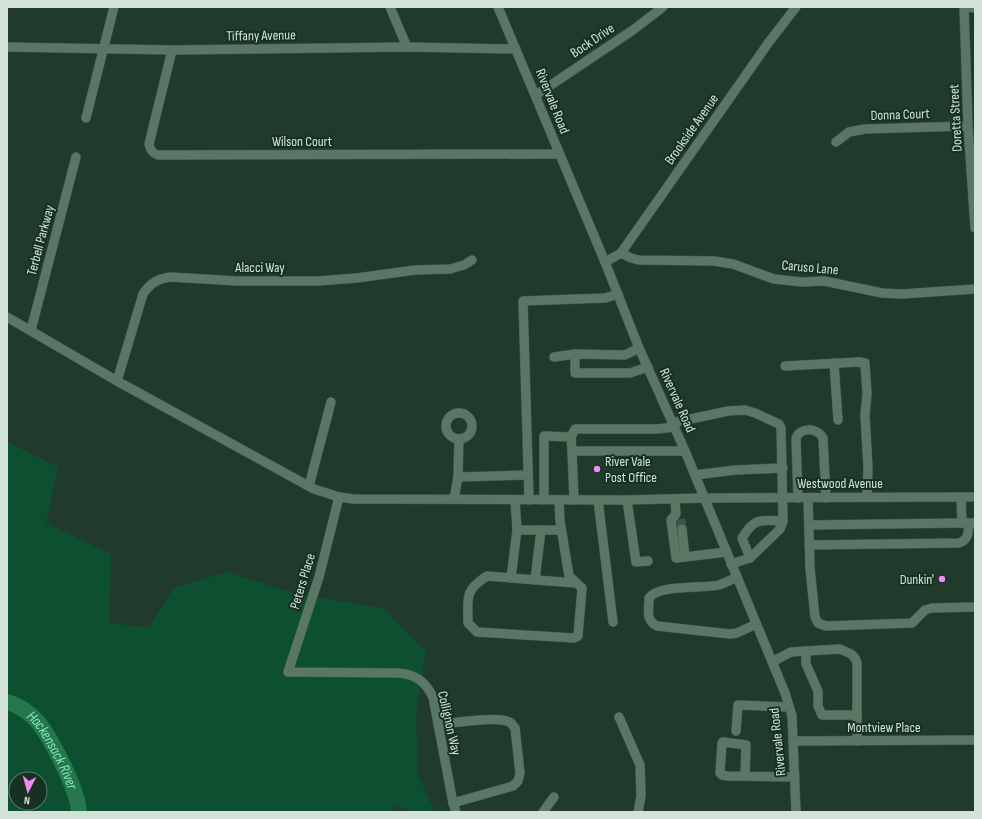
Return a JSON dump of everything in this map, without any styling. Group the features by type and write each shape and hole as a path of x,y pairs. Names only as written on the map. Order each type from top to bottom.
{"street":[{"path":"86,118 114,7"},
{"path":"390,7 407,47"},
{"name":"Rivervale Road","path":"498,7 536,95 639,348 695,474 785,693 792,716 796,812"},
{"name":"Bock Drive","path":"536,95 633,30 663,7"},
{"name":"Brookside Avenue","path":"605,262 621,254 769,42 796,7"},
{"path":"964,7 975,8"},
{"name":"Doretta Street","path":"964,7 968,126 975,228"},
{"name":"Tiffany Avenue","path":"7,48 172,50 407,47 516,49"},
{"name":"Wilson Court","path":"172,50 149,144 153,153 158,155 559,154"},
{"name":"Donna Court","path":"836,142 843,136 856,130 968,126"},
{"name":"Terbell Parkway","path":"31,330 76,157"},
{"name":"Caruso Lane","path":"621,254 640,260 714,261 733,264 774,279 802,282 824,281 882,293 902,294 975,289"},
{"name":"Alacci Way","path":"117,381 143,294 154,281 162,278 170,277 237,281 318,281 357,278 415,270 450,269 464,265 472,260"},
{"path":"529,500 523,301 606,298 618,294"},
{"name":"Westwood Avenue","path":"7,317 117,381 309,486 324,493 339,497 353,499 515,500 975,497"},
{"path":"554,357 575,354 624,355 639,348"},
{"path":"575,354 574,373 630,373 648,367"},
{"path":"834,363 838,420"},
{"path":"785,366 865,363 867,394 865,415 868,467 867,497"},
{"path":"309,486 331,402"},
{"path":"574,500 571,437 575,429 657,429 728,411 745,410 755,413 779,424 782,428 783,521 780,529 750,558 732,564"},
{"path":"798,498 796,439 799,433 804,430 812,430 820,434 822,438 826,498"},
{"path":"544,500 544,436 571,437"},
{"path":"454,499 458,477 459,440"},
{"path":"572,451 685,451"},
{"path":"695,474 735,470 783,468"},
{"path":"458,477 528,475"},
{"name":"Peters Place","path":"288,672 319,577 339,497"},
{"path":"810,545 963,542 968,536 969,523 961,497"},
{"path":"808,498 815,616 818,623 826,626 912,623 925,610 932,608 975,607"},
{"path":"675,499 678,517 671,520 676,558 727,552"},
{"path":"511,578 517,530 515,500"},
{"path":"559,500 561,530 569,576 582,588 578,636 477,632 468,623 468,594 476,583 487,576 576,583"},
{"path":"598,500 613,622"},
{"path":"627,500 636,562 648,561"},
{"path":"750,558 742,538 753,523 760,520 783,521"},
{"path":"809,525 969,523"},
{"path":"682,529 685,557"},
{"path":"517,530 561,530"},
{"path":"535,580 541,530"},
{"path":"737,578 720,585 665,590 654,593 649,598 649,619 651,623 657,626 730,634 737,633 756,624"},
{"path":"772,662 791,652 840,650 846,651 855,658 857,663 857,741"},
{"path":"806,652 806,664 818,691 818,706 822,716 857,715"},
{"name":"Collignon Way","path":"288,672 398,672 411,675 422,681 433,697 456,812"},
{"path":"736,731 738,704 789,707"},
{"path":"619,717 640,765 641,796 638,812"},
{"path":"438,725 479,720 506,721 512,723 515,728 520,773 518,781 513,786 453,803"},
{"name":"Montview Place","path":"794,741 975,740"},
{"path":"745,776 795,776"},
{"path":"543,812 554,797"}],"green space":[{"path":"7,442 58,467 46,523 111,554 109,623 149,628 173,588 227,572 301,595 383,608 426,652 416,713 418,774 435,812 416,812 396,806 391,812 7,812"}],"waterway":[{"name":"Hackensack River","path":"7,702 20,707 28,713 44,730 69,779 78,803 79,812"}],"tunnel":[{"path":"681,519 682,529"}],"place":[{"name":"River Vale Post Office","path":"597,469"},
{"name":"Dunkin'","path":"942,579"}]}
